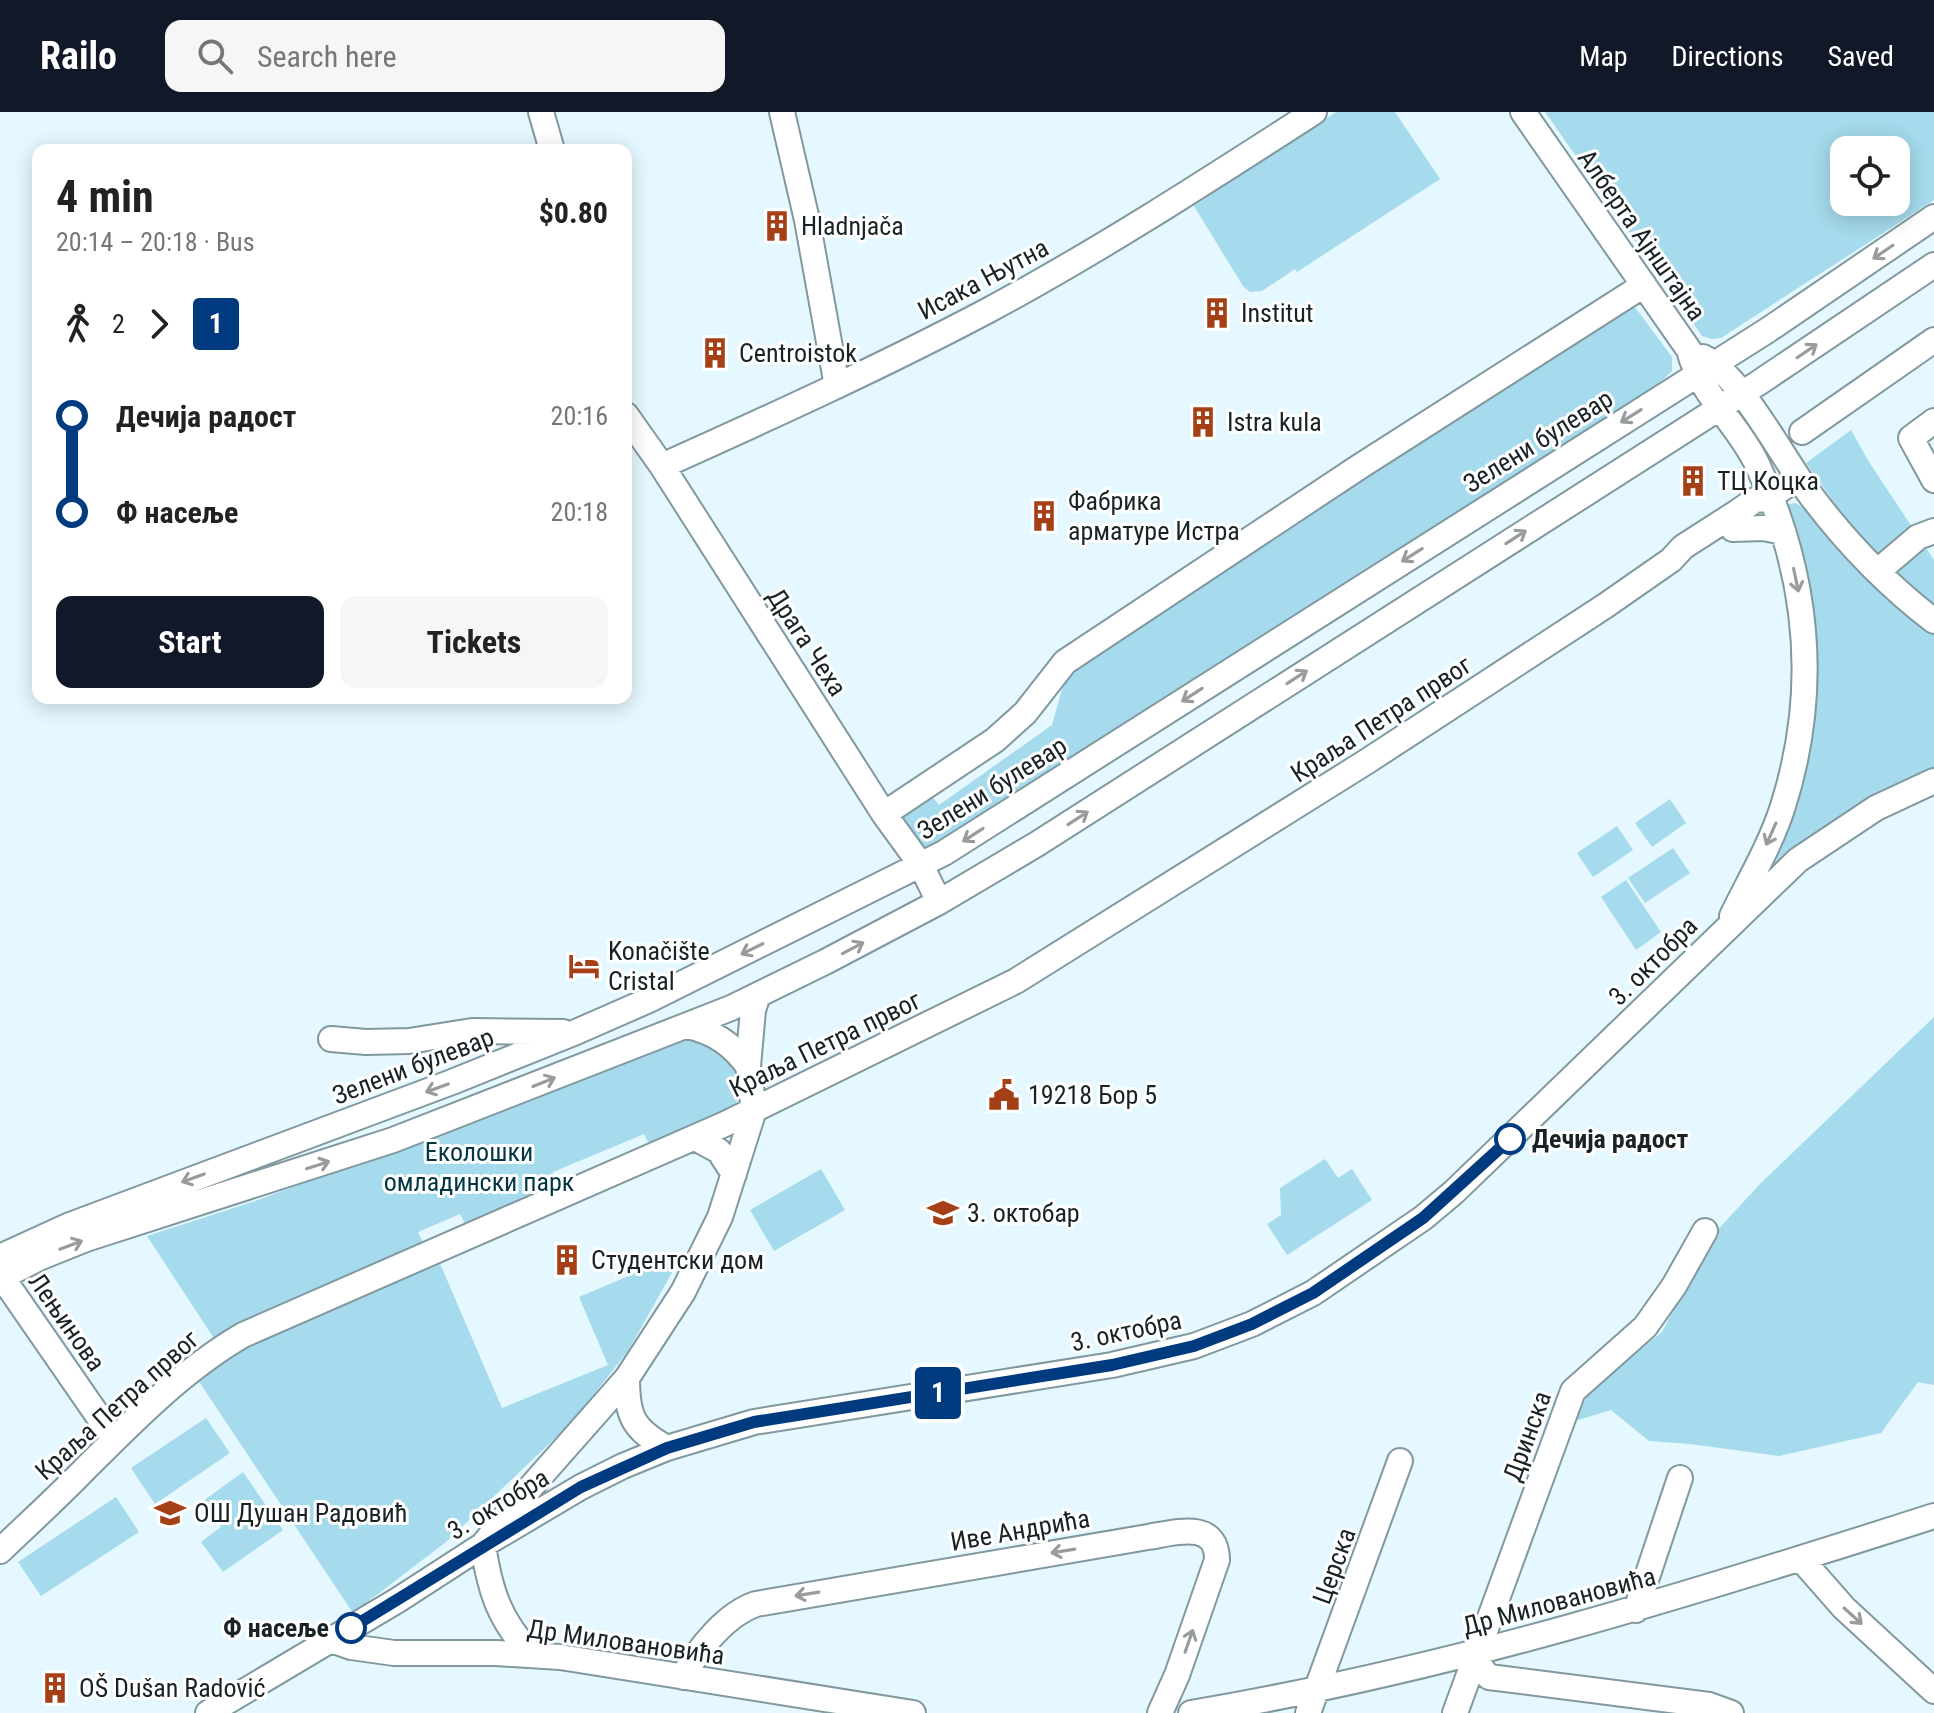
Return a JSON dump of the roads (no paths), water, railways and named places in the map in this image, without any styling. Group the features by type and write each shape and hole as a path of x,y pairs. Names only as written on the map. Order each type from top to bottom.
{"street":[{"path":"541,112 550,144"},
{"path":"782,112 807,220 837,386"},
{"name":"Исака Њутна","path":"662,466 837,386 987,311 1179,199 1314,112"},
{"name":"Алберта Ајнштајна","path":"1523,112 1689,350 1706,368"},
{"name":"Зелени булевар","path":"1,1271 70,1225 576,1032 649,1000 921,865 1706,368 1934,217"},
{"path":"1,1271 86,1239 393,1140 688,1026 758,995 939,902 1037,844 1742,394 1934,265"},
{"path":"884,814 995,740 1025,713 1065,662 1359,467 1644,285"},
{"path":"1802,432 1934,340"},
{"path":"1706,368 1742,394 1756,435 1768,498 1783,532 1802,610 1806,649 1797,749 1783,808 1725,929"},
{"path":"1706,368 1720,408 1756,435 1798,478 1827,517 1878,571 1934,621"},
{"path":"1756,435 1772,374"},
{"path":"1934,421 1911,438 1934,480"},
{"name":"Драга Чеха","path":"632,424 884,814 921,865 939,902"},
{"path":"1674,436 1699,432 1756,435"},
{"name":"Краља Петра првог","path":"0,1551 114,1439 202,1361 243,1335 695,1138 918,1031 1034,970 1415,731 1671,560 1683,547 1755,500 1768,498 1798,478"},
{"name":"Краља Петра првог","path":"1671,560 1687,558 1733,529 1761,511 1768,498"},
{"path":"1733,529 1764,528 1783,532"},
{"path":"1878,571 1918,537 1934,531"},
{"name":"3. октобра","path":"208,1713 581,1487 667,1448 754,1422 1125,1362 1194,1346 1282,1310 1353,1267 1454,1192 1798,860 1876,808 1934,781"},
{"path":"532,1655 517,1639 493,1599 483,1545 627,1378 683,1292 720,1217 754,1110 748,1066 753,1010 758,995"},
{"path":"688,1026 718,1036 734,1047 748,1066"},
{"path":"331,1039 409,1041 472,1031 576,1032"},
{"path":"472,1031 486,1037 489,1046 484,1069"},
{"path":"695,1138 719,1151 734,1174"},
{"name":"Дринска","path":"1455,1713 1573,1391 1645,1327 1674,1286 1705,1231"},
{"name":"Лењинова","path":"1,1271 114,1439"},
{"path":"627,1378 630,1413 639,1430 667,1448"},
{"name":"Церска","path":"1308,1713 1400,1461"},
{"path":"1636,1610 1680,1478"},
{"name":"Др Миловановића","path":"1191,1713 1317,1690 1478,1653 1636,1610 1934,1516"},
{"name":"Иве Андрића","path":"683,1677 692,1660 738,1611 756,1604 1191,1530 1213,1540 1217,1560 1177,1675 1160,1713"},
{"path":"1801,1559 1844,1608 1934,1691"},
{"name":"Др Миловановића","path":"331,1640 351,1647 394,1653 532,1655 683,1677 855,1708 913,1713"},
{"path":"1478,1653 1481,1668 1489,1677 1709,1705 1731,1713"}],"place":[{"name":"Hladnjača","path":"777,226"},
{"name":"Institut","path":"1217,313"},
{"name":"Centroistok","path":"715,353"},
{"name":"Istra kula","path":"1203,422"},
{"name":"ТЦ Коцка","path":"1693,481"},
{"name":"Фабрика арматуре Истра","path":"1044,516"},
{"name":"Konačište Cristal","path":"584,966"},
{"name":"19218 Бор 5","path":"1004,1095"},
{"name":"Дечија радост","path":"1510,1139"},
{"name":"3. октобар","path":"943,1213"},
{"name":"Студентски дом","path":"567,1260"},
{"name":"ОШ Душан Радовић","path":"170,1513"},
{"name":"Ф насеље","path":"351,1628"},
{"name":"OŠ Dušan Radović","path":"55,1688"}],"park label":[{"name":"Еколошки омладински парк","path":"479,1167"}]}
